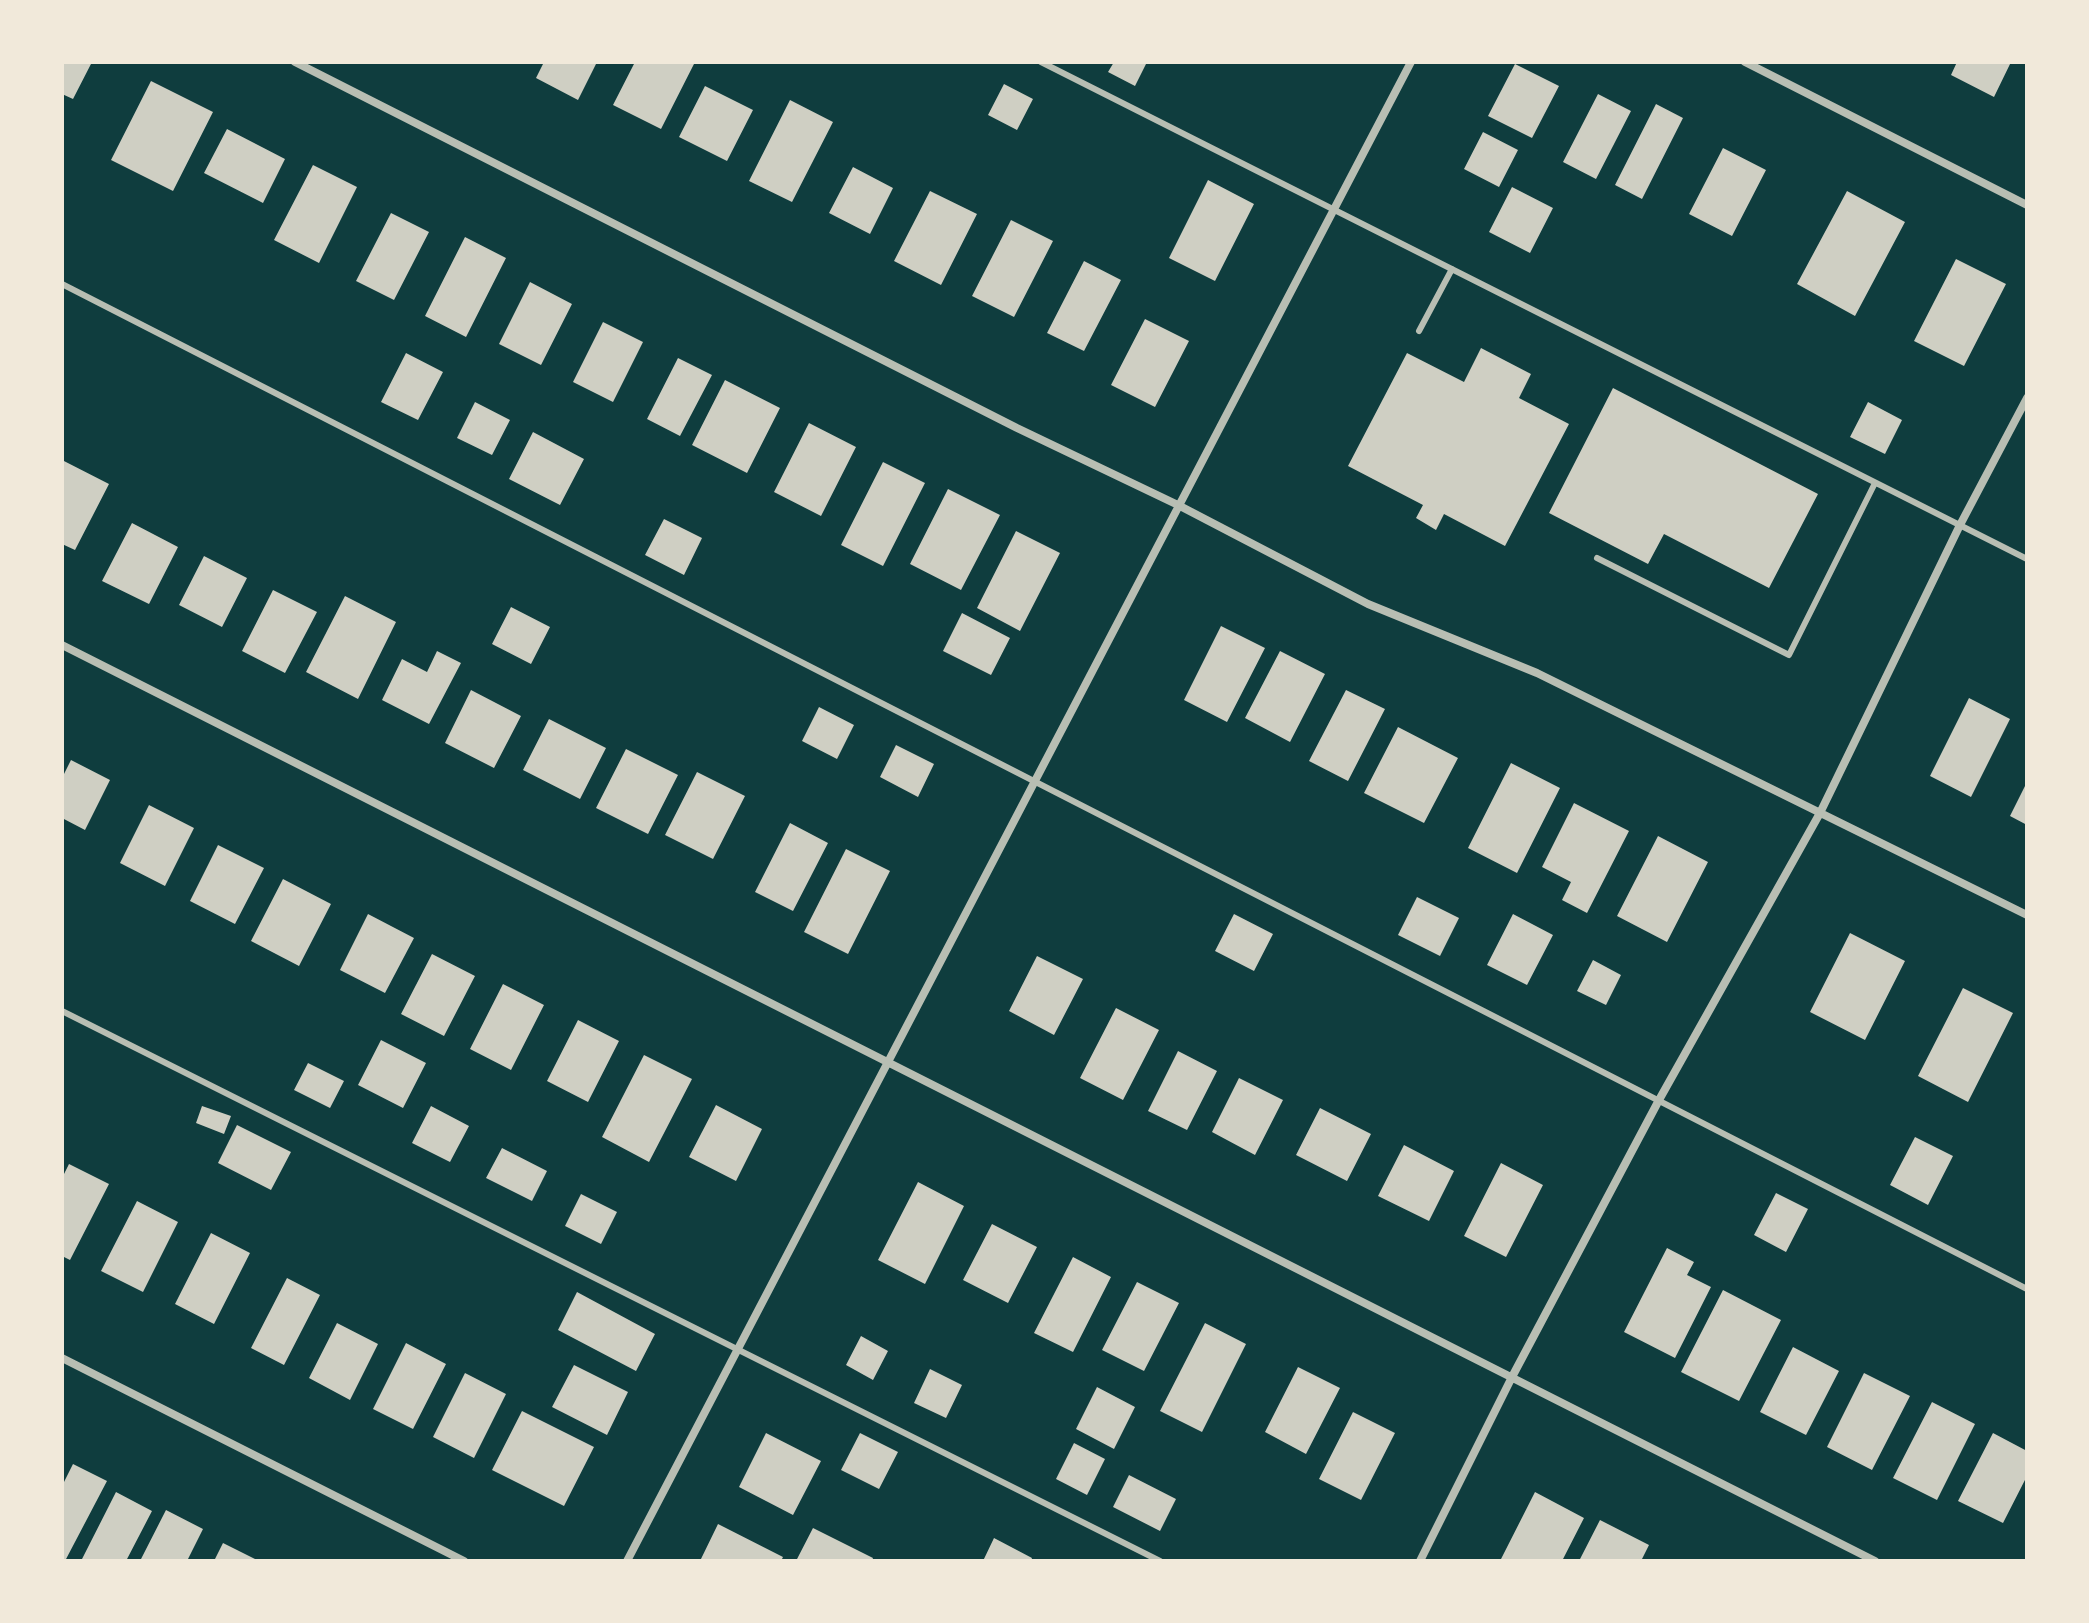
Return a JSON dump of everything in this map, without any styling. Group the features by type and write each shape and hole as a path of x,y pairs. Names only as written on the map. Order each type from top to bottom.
{"street":[{"path":"295,62 1017,428 1178,505 1368,604 1537,673 2027,915"},
{"path":"627,1561 1411,62"},
{"path":"1745,62 2027,205"},
{"path":"1420,1561 1512,1377 1659,1100 1820,813 1960,525 2027,398"},
{"path":"62,645 1875,1561"},
{"path":"62,1358 464,1561"}],"lane":[{"path":"1041,62 2027,559"},
{"path":"1419,331 1452,269"},
{"path":"62,284 2027,1289"},
{"path":"1597,558 1789,655 1875,483"},
{"path":"62,1011 1160,1561"}],"building":[{"path":"62,62 92,62 73,99 62,94"},
{"path":"544,62 597,62 578,100 536,78"},
{"path":"635,62 695,62 661,129 613,105"},
{"path":"1114,62 1147,62 1135,86 1108,72"},
{"path":"1957,62 2011,62 1994,97 1951,75"},
{"path":"1515,64 1559,86 1532,138 1488,116"},
{"path":"151,81 213,112 173,191 111,160"},
{"path":"1004,84 1033,99 1017,130 988,115"},
{"path":"705,86 753,110 727,161 679,137"},
{"path":"1598,94 1631,111 1596,179 1563,162"},
{"path":"790,100 833,122 792,202 749,181"},
{"path":"1656,104 1683,118 1642,199 1615,185"},
{"path":"227,129 285,159 263,203 204,173"},
{"path":"1483,132 1518,150 1499,187 1464,169"},
{"path":"1723,148 1766,170 1732,236 1689,214"},
{"path":"313,165 357,187 319,263 274,240"},
{"path":"853,167 893,188 870,234 829,213"},
{"path":"1208,180 1254,204 1215,281 1169,258"},
{"path":"1512,187 1553,208 1530,253 1489,232"},
{"path":"930,191 977,214 941,285 894,261"},
{"path":"1847,191 1905,222 1855,316 1797,284"},
{"path":"391,213 429,232 394,300 356,281"},
{"path":"1011,220 1053,241 1014,317 972,296"},
{"path":"465,237 506,258 466,337 425,316"},
{"path":"1956,259 2006,284 1964,366 1914,341"},
{"path":"1084,261 1121,280 1084,351 1047,333"},
{"path":"530,282 572,304 541,365 499,344"},
{"path":"1145,319 1189,341 1155,407 1111,385"},
{"path":"603,322 643,342 613,402 573,382"},
{"path":"1481,348 1531,374 1519,398 1569,424 1505,546 1444,514 1436,530 1416,518 1423,505 1348,466 1407,353 1464,382"},
{"path":"406,353 443,372 418,420 381,402"},
{"path":"678,358 712,375 680,436 647,419"},
{"path":"725,380 780,408 747,473 692,445"},
{"path":"1613,388 1818,494 1769,588 1664,534 1648,564 1549,513"},
{"path":"475,402 510,420 492,455 457,438"},
{"path":"1868,402 1902,420 1885,454 1850,437"},
{"path":"809,423 856,447 821,516 774,492"},
{"path":"533,432 584,459 560,505 509,479"},
{"path":"62,460 109,484 75,550 62,544"},
{"path":"883,462 925,483 883,566 841,545"},
{"path":"948,489 1000,515 961,590 910,564"},
{"path":"664,519 702,538 684,575 645,555"},
{"path":"132,523 178,547 149,604 102,581"},
{"path":"1016,531 1060,553 1020,631 977,608"},
{"path":"204,556 247,578 222,627 179,605"},
{"path":"273,590 317,612 285,673 242,651"},
{"path":"345,596 396,622 358,699 306,672"},
{"path":"511,607 550,627 531,664 492,644"},
{"path":"962,613 1010,638 991,675 943,651"},
{"path":"1221,626 1265,648 1227,722 1184,700"},
{"path":"437,651 461,663 429,724 382,700 402,659 427,672"},
{"path":"1280,651 1325,674 1290,742 1245,718"},
{"path":"471,690 521,716 494,768 445,743"},
{"path":"1346,690 1385,709 1348,781 1309,761"},
{"path":"1969,698 2010,719 1971,797 1930,776"},
{"path":"819,707 854,725 837,759 802,741"},
{"path":"549,719 606,748 580,799 523,770"},
{"path":"1398,727 1458,758 1424,823 1364,793"},
{"path":"896,745 934,764 918,797 880,777"},
{"path":"626,749 678,775 648,834 596,808"},
{"path":"71,760 110,780 85,830 62,818 62,778"},
{"path":"1511,763 1560,788 1517,873 1468,848"},
{"path":"697,772 745,796 713,859 665,835"},
{"path":"2027,782 2027,825 2010,816"},
{"path":"1574,803 1629,831 1587,913 1562,900 1571,882 1542,867"},
{"path":"149,805 194,828 165,886 120,863"},
{"path":"790,823 828,843 793,911 755,892"},
{"path":"1658,836 1708,862 1667,942 1617,916"},
{"path":"218,845 264,868 235,924 190,901"},
{"path":"846,849 890,871 848,954 804,932"},
{"path":"283,879 331,904 299,966 251,941"},
{"path":"1417,897 1459,918 1440,956 1398,935"},
{"path":"368,914 414,938 385,993 340,970"},
{"path":"1234,914 1273,934 1254,971 1215,951"},
{"path":"1513,914 1553,935 1527,985 1487,965"},
{"path":"1850,933 1905,961 1865,1040 1810,1012"},
{"path":"432,954 475,976 444,1036 401,1014"},
{"path":"1037,956 1083,979 1054,1035 1009,1011"},
{"path":"1593,960 1621,975 1606,1005 1577,991"},
{"path":"503,984 544,1005 511,1070 470,1049"},
{"path":"1963,988 2013,1013 1968,1102 1918,1076"},
{"path":"1116,1008 1159,1030 1123,1100 1080,1078"},
{"path":"578,1020 619,1041 588,1102 547,1081"},
{"path":"381,1040 426,1063 403,1108 358,1085"},
{"path":"1178,1051 1217,1071 1187,1130 1148,1111"},
{"path":"644,1055 692,1079 649,1162 602,1137"},
{"path":"308,1063 344,1081 330,1108 294,1090"},
{"path":"1239,1078 1283,1100 1255,1155 1212,1132"},
{"path":"716,1105 762,1129 736,1181 689,1157"},
{"path":"202,1106 231,1116 224,1134 196,1123"},
{"path":"431,1106 469,1126 450,1162 412,1143"},
{"path":"1320,1108 1371,1134 1347,1181 1296,1155"},
{"path":"237,1125 291,1152 271,1190 218,1163"},
{"path":"1915,1137 1953,1156 1928,1205 1890,1185"},
{"path":"1404,1145 1454,1171 1429,1221 1378,1196"},
{"path":"502,1148 547,1171 532,1201 486,1178"},
{"path":"1501,1163 1543,1185 1506,1257 1464,1236"},
{"path":"69,1164 109,1184 70,1260 62,1256 62,1178"},
{"path":"918,1182 964,1206 925,1284 878,1260"},
{"path":"1776,1193 1808,1209 1786,1252 1754,1235"},
{"path":"581,1194 617,1212 601,1244 565,1226"},
{"path":"137,1201 178,1222 143,1292 101,1271"},
{"path":"992,1224 1037,1247 1008,1303 963,1280"},
{"path":"211,1233 250,1253 214,1324 175,1304"},
{"path":"1667,1248 1694,1262 1687,1275 1711,1287 1675,1358 1624,1332"},
{"path":"1073,1257 1111,1277 1073,1352 1034,1333"},
{"path":"287,1278 320,1295 284,1365 251,1348"},
{"path":"1137,1282 1179,1303 1144,1371 1102,1350"},
{"path":"1723,1290 1781,1320 1739,1401 1681,1372"},
{"path":"577,1292 655,1334 636,1371 558,1330"},
{"path":"337,1323 378,1344 350,1400 309,1378"},
{"path":"1205,1323 1246,1344 1202,1432 1160,1411"},
{"path":"861,1336 888,1351 873,1380 846,1365"},
{"path":"406,1343 446,1364 413,1429 373,1409"},
{"path":"1793,1347 1839,1371 1806,1435 1760,1412"},
{"path":"574,1365 628,1392 607,1435 552,1407"},
{"path":"1298,1367 1340,1388 1306,1454 1265,1432"},
{"path":"930,1369 962,1385 946,1418 914,1403"},
{"path":"465,1373 506,1394 474,1458 433,1437"},
{"path":"1864,1373 1910,1396 1872,1470 1827,1447"},
{"path":"1097,1387 1135,1407 1114,1449 1076,1429"},
{"path":"1932,1402 1975,1424 1937,1500 1893,1478"},
{"path":"522,1411 594,1447 564,1506 492,1470"},
{"path":"1353,1412 1395,1433 1361,1500 1319,1479"},
{"path":"766,1433 821,1461 793,1515 739,1487"},
{"path":"860,1433 898,1452 879,1489 841,1470"},
{"path":"1993,1433 2027,1451 2027,1476 2003,1523 1958,1501"},
{"path":"1074,1443 1105,1459 1087,1495 1056,1479"},
{"path":"73,1464 107,1481 65,1561 62,1559 62,1486"},
{"path":"1129,1475 1176,1499 1160,1531 1113,1507"},
{"path":"116,1492 152,1511 126,1561 81,1561"},
{"path":"1535,1492 1584,1518 1562,1561 1500,1561"},
{"path":"166,1510 203,1529 187,1561 140,1561"},
{"path":"1600,1520 1649,1545 1641,1561 1579,1561"},
{"path":"718,1524 783,1557 781,1561 700,1561"},
{"path":"813,1528 873,1558 872,1561 796,1561"},
{"path":"994,1538 1032,1558 1031,1561 983,1561"},
{"path":"223,1543 259,1561 214,1561"}]}
